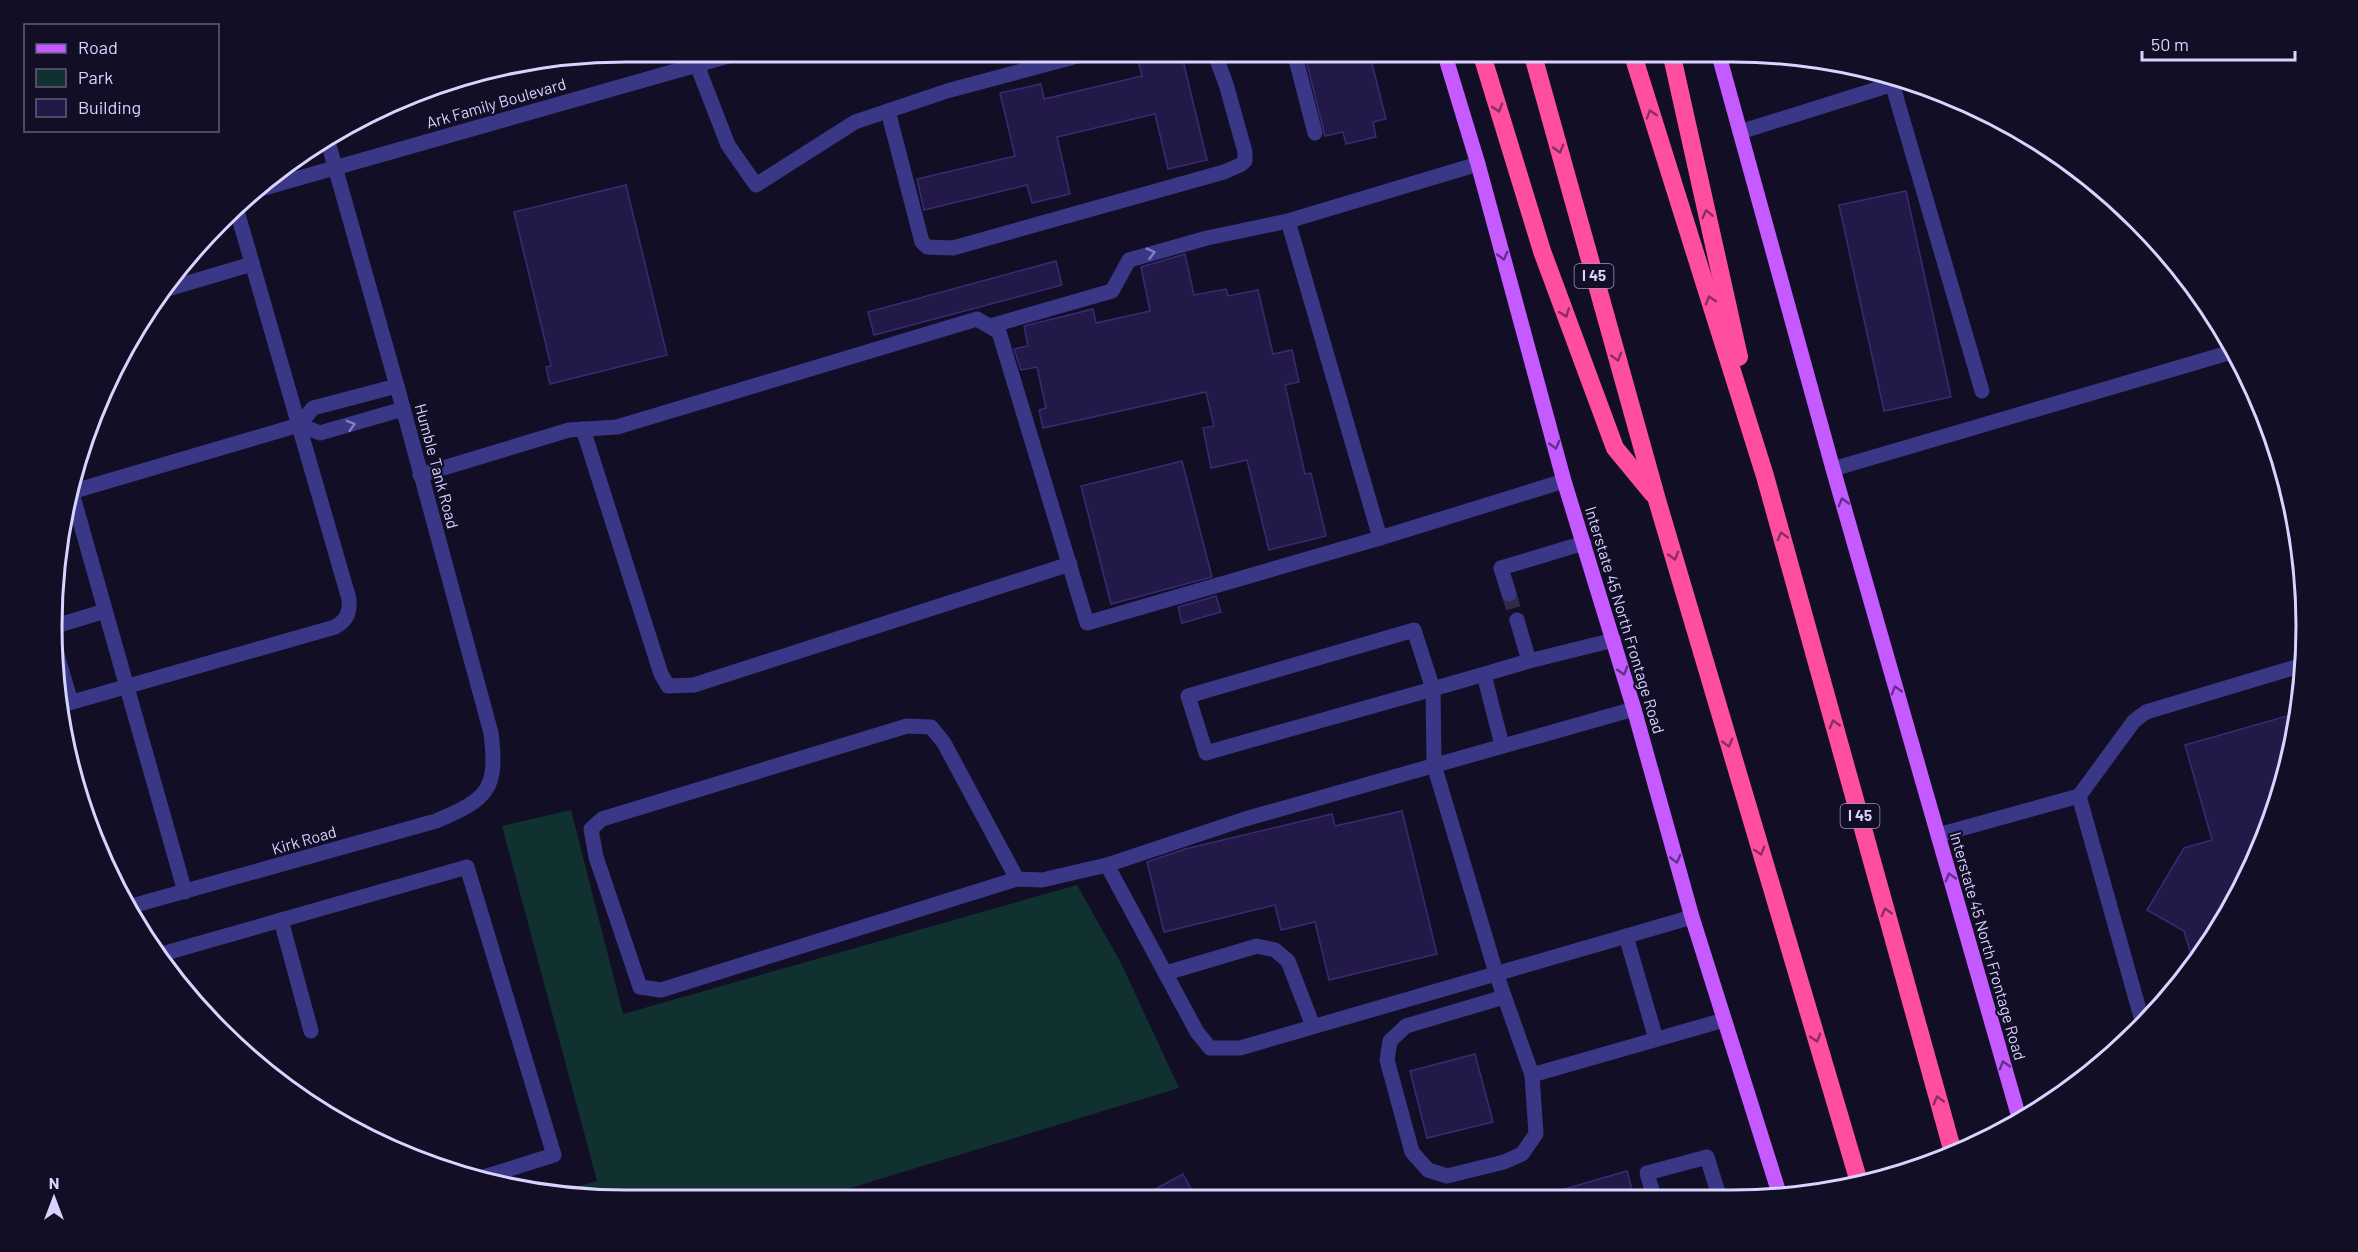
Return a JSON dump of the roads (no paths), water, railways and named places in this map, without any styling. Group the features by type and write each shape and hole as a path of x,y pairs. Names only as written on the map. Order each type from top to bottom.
{"highway":[{"path":"1484,61 1542,251 1615,448 1658,500"},
{"name":"I 45","path":"1535,61 1658,500 1857,1176"},
{"name":"I 45","path":"1635,61 1766,476 1951,1146"},
{"path":"1673,61 1766,476"}],"main road":[{"name":"Interstate 45 North Frontage Road","path":"1447,61 1478,164 1564,481 1614,640 1692,917 1778,1188"},
{"name":"Interstate 45 North Frontage Road","path":"1720,61 1833,469 1938,835 2021,1111"}],"street":[{"name":"Ark Family Boulevard","path":"273,185 711,61"},
{"path":"697,65 728,146 756,185 855,122 947,91 1059,61"},
{"path":"888,111 922,242 927,247 953,248 1224,172 1240,165 1245,161 1245,152 1217,61"},
{"path":"1296,61 1315,133"},
{"path":"1740,132 1891,85"},
{"path":"1900,87 1982,391"},
{"name":"Humble Tank Road","path":"329,146 491,733 494,760 492,782 481,798"},
{"path":"990,326 1112,291 1129,260 1207,238 1288,221 1478,164"},
{"path":"67,704 335,627 345,621 350,609 349,598 239,216"},
{"path":"1288,221 1380,538"},
{"path":"175,287 252,264"},
{"path":"420,476 569,430 617,427 977,319 999,332 1088,623 1380,538 1564,481"},
{"path":"1833,469 2226,354"},
{"path":"79,486 299,425 313,408 397,386"},
{"path":"299,425 321,433 403,409"},
{"path":"583,429 661,674 668,686 694,685 1070,564"},
{"path":"75,505 184,892"},
{"path":"1509,594 1501,568 1584,543"},
{"path":"62,624 105,611"},
{"path":"1517,620 1529,661"},
{"path":"1504,997 1406,1026 1390,1041 1387,1060 1412,1152 1428,1170 1447,1176 1504,1162 1522,1154 1536,1134 1532,1075 1496,973 1434,765 1433,689 1413,630 1188,696 1206,753 1433,689 1484,675 1529,661 1614,640"},
{"path":"1938,835 2079,796 2134,721 2146,712 2295,667"},
{"path":"1484,675 1502,745"},
{"path":"1017,879 944,743 932,728 907,726 896,729 602,819 591,829 596,857 639,987 661,990 1017,879 1042,880 1107,866 1245,819 1634,709"},
{"path":"2079,796 2140,1015"},
{"name":"Kirk Road","path":"135,905 436,821 481,798"},
{"path":"1107,866 1197,1032 1210,1048 1240,1048 1692,917"},
{"path":"166,953 467,867 554,1155 493,1174"},
{"path":"281,920 311,1031"},
{"path":"1626,936 1656,1040"},
{"path":"1166,973 1257,946 1275,950 1288,961 1313,1026"},
{"path":"1532,1075 1724,1020"},
{"path":"1652,1190 1647,1173 1707,1157 1717,1190"}],"tunnel":[{"path":"1509,594 1517,620"}]}
